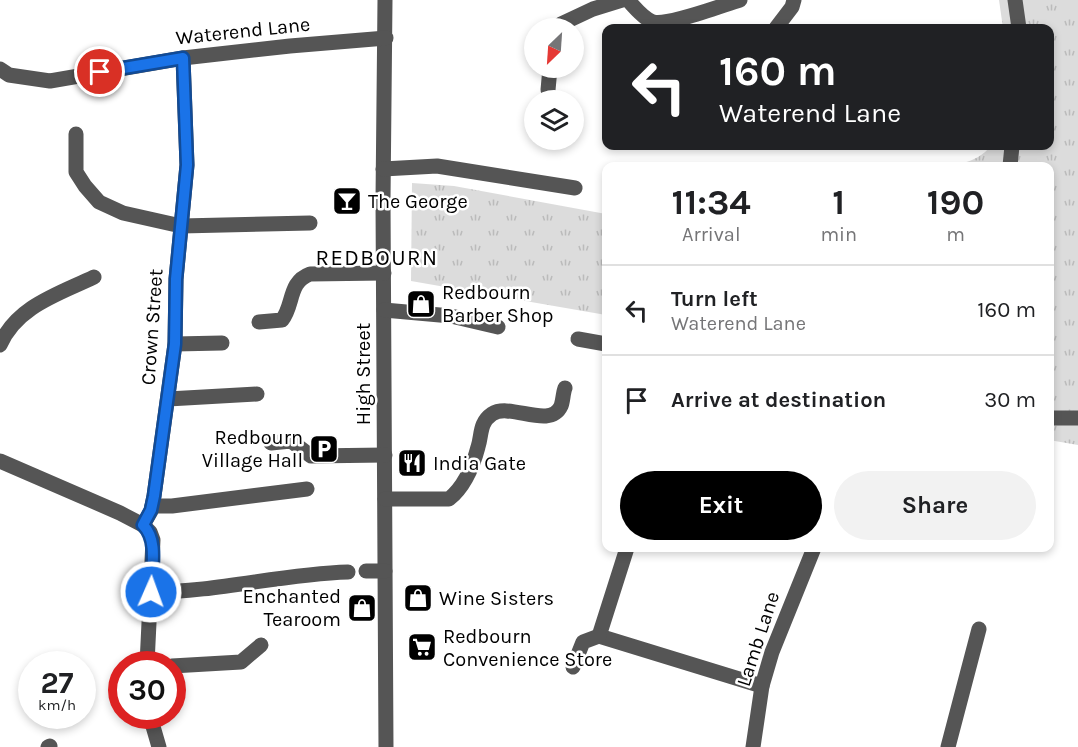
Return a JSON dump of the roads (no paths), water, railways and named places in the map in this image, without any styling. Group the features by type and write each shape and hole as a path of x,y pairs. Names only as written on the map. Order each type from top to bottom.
{"street":[{"name":"High Street","path":"385,0 386,747"},
{"path":"574,18 622,0"},
{"path":"628,0 653,22 669,22 740,0"},
{"path":"779,24 792,7 794,0"},
{"path":"1015,0 1018,24"},
{"name":"Waterend Lane","path":"0,69 9,75 50,81 183,58 386,38"},
{"name":"Crown Street","path":"143,525 152,506 175,344 176,279 187,165 183,58"},
{"path":"548,90 549,78"},
{"path":"76,134 76,172 99,202 123,213 181,226 310,223"},
{"path":"384,169 437,166 575,188"},
{"path":"259,322 282,320 287,313 290,296 304,276 384,273"},
{"path":"0,345 15,321 28,309 94,277"},
{"path":"384,310 451,316 498,327"},
{"path":"578,339 602,343"},
{"path":"175,344 222,343"},
{"path":"385,499 449,499 462,486 479,446 481,429 486,419 494,413 503,411 546,417 554,414 561,407 564,388"},
{"path":"168,399 257,394"},
{"path":"1054,418 1078,418"},
{"path":"271,443 291,441 311,456 385,454"},
{"path":"0,461 120,513 143,525 150,532 153,540 148,651"},
{"path":"152,506 172,506 307,489"},
{"path":"599,636 626,552"},
{"name":"Lamb Lane","path":"753,747 762,686 781,627 812,552"},
{"path":"366,572 385,571"},
{"path":"151,592 183,592 318,573 348,572"},
{"path":"948,747 979,629"},
{"path":"573,667 583,642 599,636 762,686"},
{"path":"186,665 241,662 261,645"},
{"path":"154,729 159,747"}],"place":[{"name":"The George","path":"347,201"},
{"name":"Redbourn Barber Shop","path":"421,304"},
{"name":"Redbourn Village Hall","path":"324,449"},
{"name":"India Gate","path":"412,463"},
{"name":"Wine Sisters","path":"418,598"},
{"name":"Enchanted Tearoom","path":"362,608"},
{"name":"Redbourn Convenience Store","path":"422,647"}],"district":[{"name":"REDBOURN","path":"377,258"}]}
